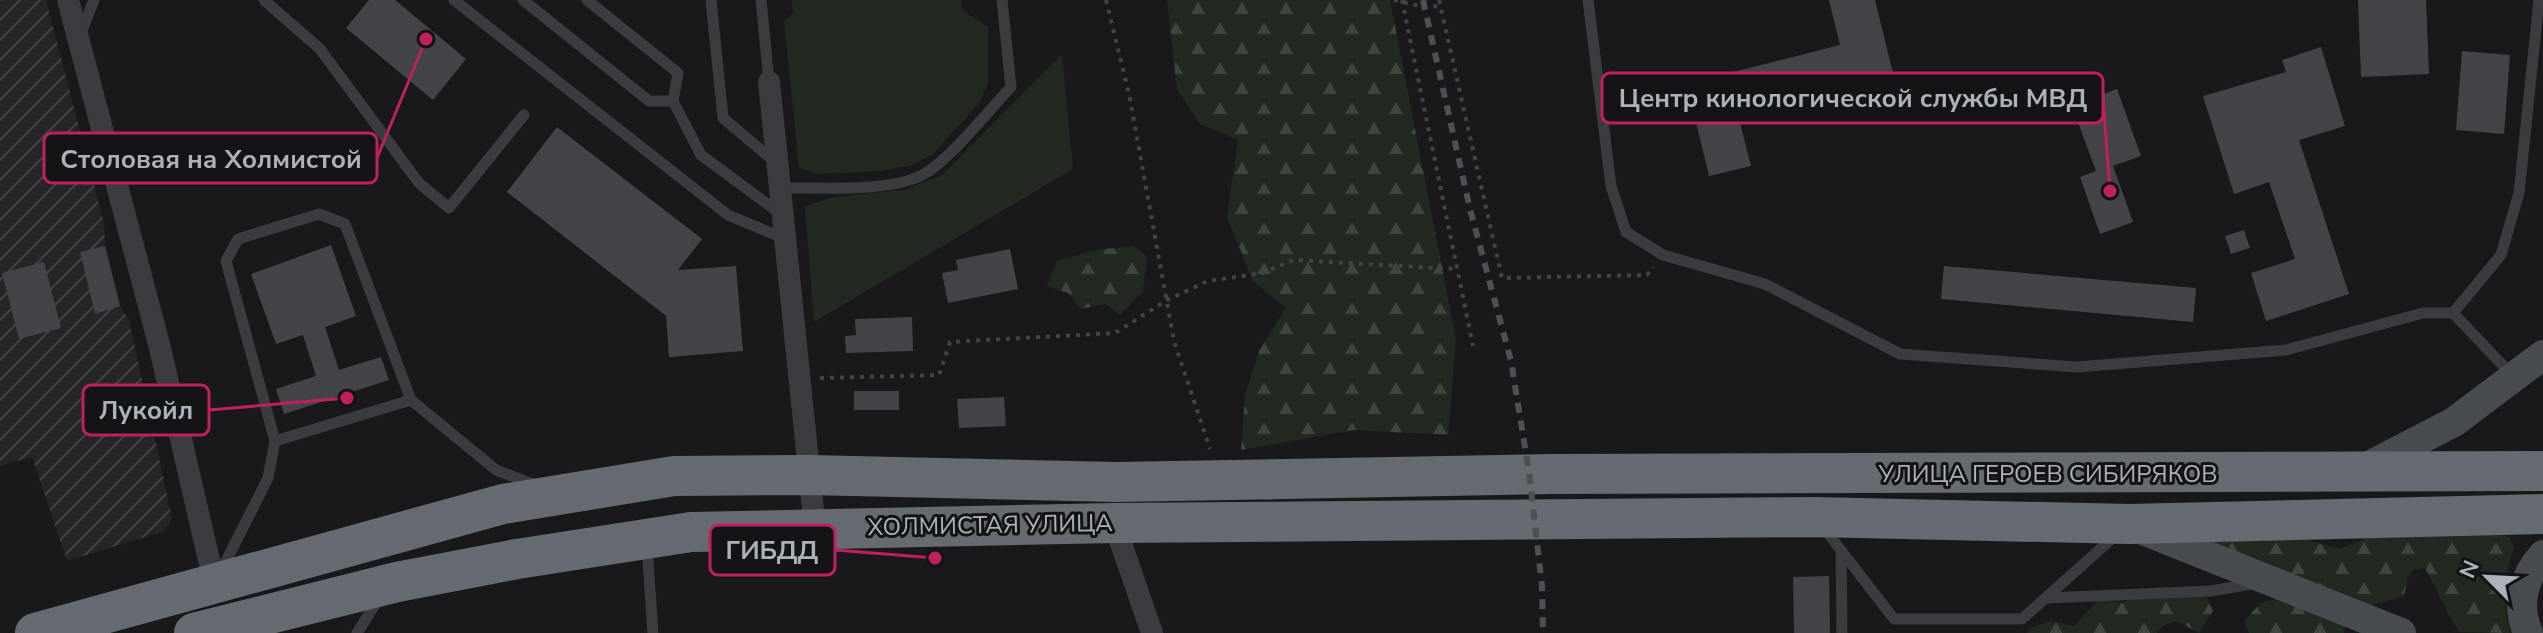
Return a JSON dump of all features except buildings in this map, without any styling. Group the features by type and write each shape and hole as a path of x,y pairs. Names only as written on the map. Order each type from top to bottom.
{"highway":[{"name":"УЛИЦА ГЕРОЕВ СИБИРЯКОВ","path":"1552,474 2543,471"},
{"name":"ХОЛМИСТАЯ УЛИЦА","path":"35,633 503,504 674,476 808,475 1221,482 1552,474"},
{"name":"УЛИЦА ГЕРОЕВ СИБИРЯКОВ","path":"1557,520 1815,517 2129,524 2543,514"},
{"name":"ХОЛМИСТАЯ УЛИЦА","path":"198,633 397,582 691,532 1114,523 1557,520"}],"street":[{"path":"68,0 160,348 214,582"},
{"path":"769,82 815,529"},
{"path":"2357,473 2454,422 2543,355"},
{"path":"1114,523 1152,633"},
{"path":"2129,524 2266,582 2401,633"},
{"path":"2528,633 2522,597 2533,566 2543,555"}],"lane":[{"path":"79,37 94,0"},
{"path":"264,0 320,49 419,183 449,208 524,115"},
{"path":"454,0 728,215 783,238"},
{"path":"523,0 649,101 673,101"},
{"path":"587,0 678,73 673,101 701,155 782,215"},
{"path":"711,0 723,118 778,164"},
{"path":"761,0 769,82"},
{"path":"780,188 896,183 923,175 940,161 1011,87 1002,0"},
{"path":"1588,0 1611,186 1626,232 1663,255 1765,284 1900,354 2062,366 2286,350 2423,313 2453,313 2513,377"},
{"path":"2453,313 2501,255 2519,193 2539,0"},
{"path":"214,582 237,544 268,478 275,441 226,261 238,239 319,214 345,224 411,400 496,470 561,494"},
{"path":"275,441 411,400"},
{"path":"1815,517 1894,619 2022,619 2129,524"},
{"path":"646,539 653,633"},
{"path":"1841,550 1842,633"},
{"path":"357,633 369,610 397,582"},
{"path":"2046,598 2211,591 2266,582"}],"path":[{"path":"1106,0 1129,94 1174,341 1221,482"},
{"path":"1394,0 1440,3 1502,278 1647,275 1663,255"},
{"path":"1402,2 1473,346"},
{"path":"798,378 939,375 950,342 1115,333 1167,300 1208,281 1263,273 1293,260 1457,269"}],"shaded area":[{"path":"0,0 46,0 104,223 105,246 120,306 129,320 172,518 165,531 67,561 32,457 0,466"}],"green space":[{"path":"792,0 961,0 962,10 988,27 988,83 980,102 932,155 909,166 818,174 799,168 784,21 793,13"},
{"path":"1167,0 1390,0 1456,340 1448,435 1354,430 1241,450 1245,395 1259,351 1286,308 1253,281 1227,217 1238,140 1200,124 1177,89"},
{"path":"1062,54 1073,169 814,322 805,207 832,197 904,190 942,175"},
{"path":"1133,246 1147,256 1143,291 1120,315 1106,304 1081,309 1068,293 1047,286 1057,261 1096,250"},
{"path":"2492,530 2510,538 2514,547 2505,590 2510,633 2460,632 2425,568 2413,570 2408,577 2404,596 2369,606 2216,543 2218,533 2296,532 2310,541 2340,549 2380,532"},
{"path":"2135,596 2207,598 2213,611 2199,633 2176,621 2162,626 2157,633 2027,633 2030,628 2051,621 2074,626 2098,600 2122,603"},
{"path":"2290,596 2346,624 2344,633 2249,633 2244,622 2260,603"}],"railway":[{"path":"1423,0 1470,209 1511,361 1529,472 1542,586 1543,633"}],"place":[{"name":"Столовая на Холмистой","path":"426,39"},
{"name":"Центр кинологической службы МВД","path":"2110,191"},
{"name":"Лукойл","path":"347,398"},
{"name":"ГИБДД","path":"935,558"}]}
